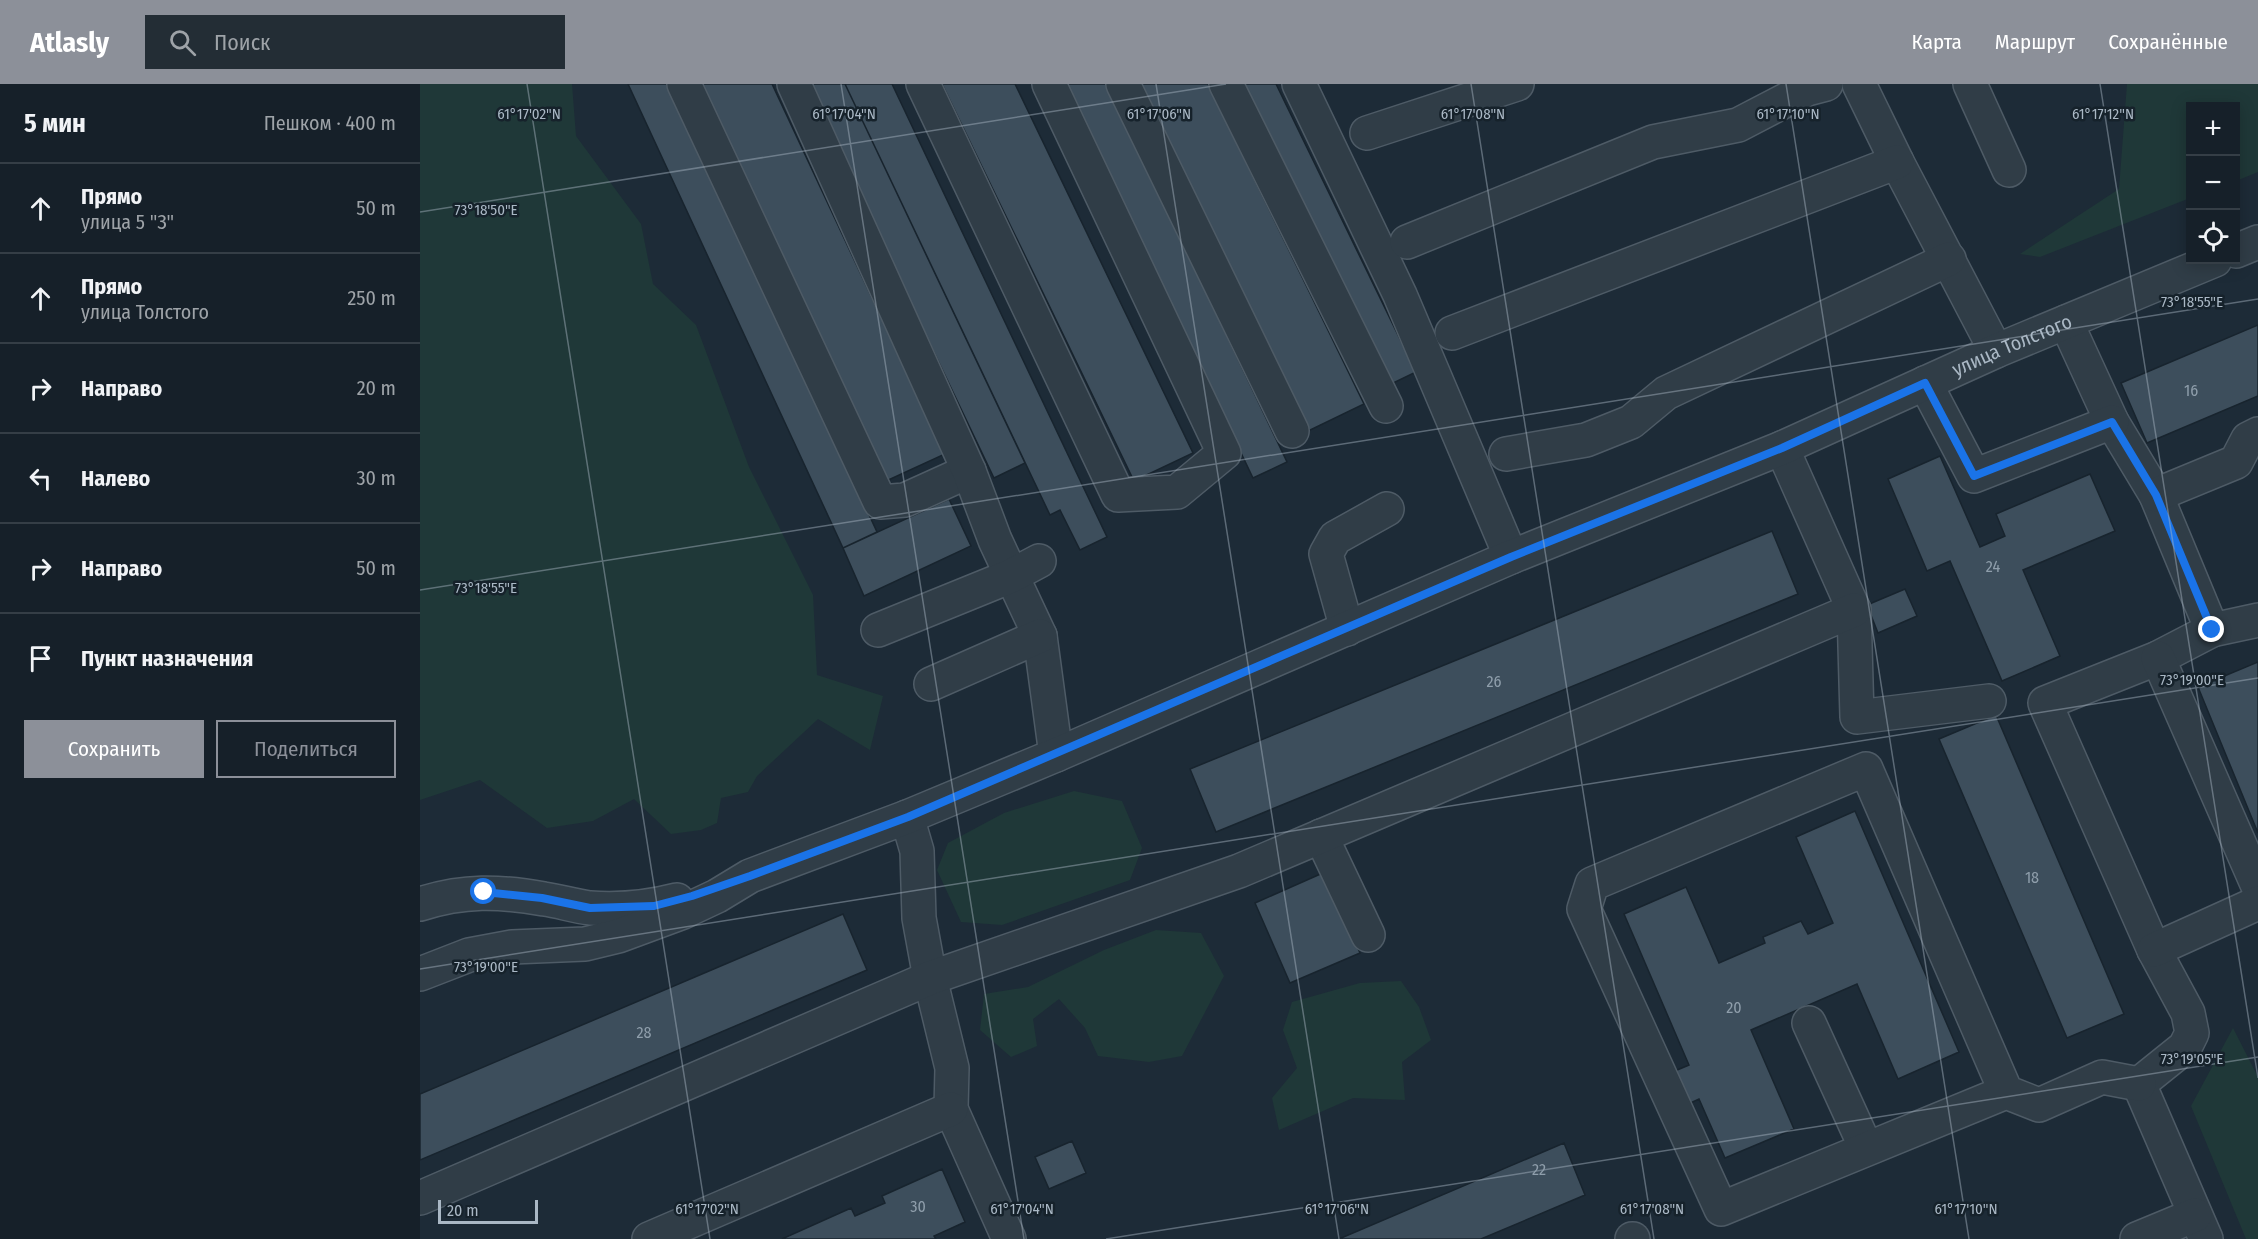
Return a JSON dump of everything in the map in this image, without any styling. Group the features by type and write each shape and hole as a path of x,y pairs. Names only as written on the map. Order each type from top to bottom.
{"street":[{"path":"684,84 880,502 905,500 969,471"},
{"path":"794,84 969,471 1025,569 1040,636 1056,755"},
{"path":"923,84 1118,495 1177,492 1224,453 1049,84"},
{"path":"1123,84 1292,431"},
{"path":"1226,84 1386,406"},
{"path":"1299,84 1400,295 1511,557"},
{"path":"1367,133 1517,84"},
{"path":"1407,242 1653,142 1738,124 1808,89 1826,84"},
{"path":"1859,84 1996,351"},
{"path":"1970,84 2009,170"},
{"path":"1452,333 1897,162"},
{"path":"2240,249 2258,242"},
{"path":"1506,454 1586,440 1631,422 1666,393 1949,259"},
{"name":"улица Толстого","path":"420,974 469,955 512,947 585,944 618,936 683,912 717,896 750,876 908,817 1056,755 1511,557 1782,448 1996,351 2205,264"},
{"path":"2066,321 2112,422 2156,495 2212,630"},
{"path":"1925,383 1974,476 2112,422"},
{"path":"2156,495 2236,462 2247,439 2258,434"},
{"path":"1782,448 1854,610 1857,717 1989,701"},
{"path":"1347,629 1326,555 1335,538 1387,509"},
{"path":"878,630 1025,569"},
{"path":"420,1198 930,978 1239,871 1854,610"},
{"path":"2006,1092 1866,769 1592,884 1584,909 1721,1209 2006,1092 2039,1105 2102,1077 2139,1084 2185,1047 2192,1033 2188,1013 2154,950 2045,703 2158,658 2212,630 2258,620"},
{"path":"931,684 1040,636"},
{"path":"2158,658 2258,886"},
{"path":"908,817 917,851 919,918 930,978 952,1068 951,1109 1009,1239"},
{"path":"1321,836 1368,935"},
{"path":"420,904 445,896 484,892 542,898 590,908 654,906 750,876"},
{"path":"2154,950 2258,903"},
{"path":"1809,1023 1866,1148"},
{"path":"2137,1239 2201,1227 2139,1084"},
{"path":"649,1239 951,1109"}],"green space":[{"path":"420,84 572,84 576,136 641,224 653,284 696,325 749,467 813,595 817,675 883,696 870,750 818,719 757,776 748,792 721,798 717,823 701,830 671,834 634,799 593,821 547,828 480,780 420,800"},
{"path":"2127,84 2258,84 2258,172 2240,179 2240,102 2186,102 2186,200 2040,257 2020,254 2119,189"},
{"path":"1074,791 1122,801 1142,848 1130,880 1002,925 961,922 937,870 948,843 1004,813"},
{"path":"1156,930 1201,933 1224,976 1182,1056 1149,1062 1098,1056 1085,1028 1059,999 1033,1019 1037,1046 1011,1057 980,1030 984,994 1028,987 1104,950"},
{"path":"1401,981 1419,1007 1431,1040 1402,1062 1405,1100 1353,1098 1279,1130 1272,1098 1297,1068 1283,1030 1292,1002 1360,983"},
{"path":"2233,1028 2258,1077 2258,1239 2246,1239 2191,1106"}],"building":[{"path":"628,84 670,84 877,532 843,548"},
{"path":"699,84 772,84 945,454 884,482"},
{"path":"806,84 845,84 1025,463 994,478"},
{"path":"845,84 892,84 1107,537 1080,550 1060,510 1050,515"},
{"path":"942,84 1015,84 1193,453 1134,481"},
{"path":"1065,84 1107,84 1287,462 1253,478"},
{"path":"1135,84 1208,84 1364,404 1304,433"},
{"path":"1238,84 1276,84 1416,372 1385,387"},
{"path":"2258,325 2258,396 2147,443 2121,383"},
{"path":"1940,456 1980,547 2005,536 1996,514 2090,474 2115,531 2023,570 2060,656 2002,681 1950,561 1927,571 1888,479"},
{"path":"949,499 971,546 864,596 843,548"},
{"path":"1772,531 1798,594 1216,832 1190,769"},
{"path":"1905,589 1917,616 1878,633 1867,605"},
{"path":"2258,662 2258,833 2198,687"},
{"path":"1996,715 2124,1014 2067,1038 1939,739"},
{"path":"1855,811 1959,1052 1898,1079 1857,984 1751,1030 1794,1129 1725,1158 1699,1099 1684,1106 1670,1073 1689,1065 1624,914 1686,887 1719,963 1765,943 1763,937 1801,921 1808,934 1833,923 1796,837"},
{"path":"1325,872 1360,953 1290,983 1255,903"},
{"path":"843,914 867,970 420,1160 420,1094"},
{"path":"1072,1141 1086,1173 1049,1189 1035,1157"},
{"path":"1564,1143 1585,1195 1481,1239 1339,1239"},
{"path":"942,1169 965,1222 934,1236 936,1239 782,1239 851,1208 855,1216 885,1203 882,1196"}],"route":[{"path":"484,892 542,898 590,908 654,906 750,876 908,817 1056,755 1511,557 1782,448 1925,383 1974,476 2112,422 2156,495 2212,630"}]}
